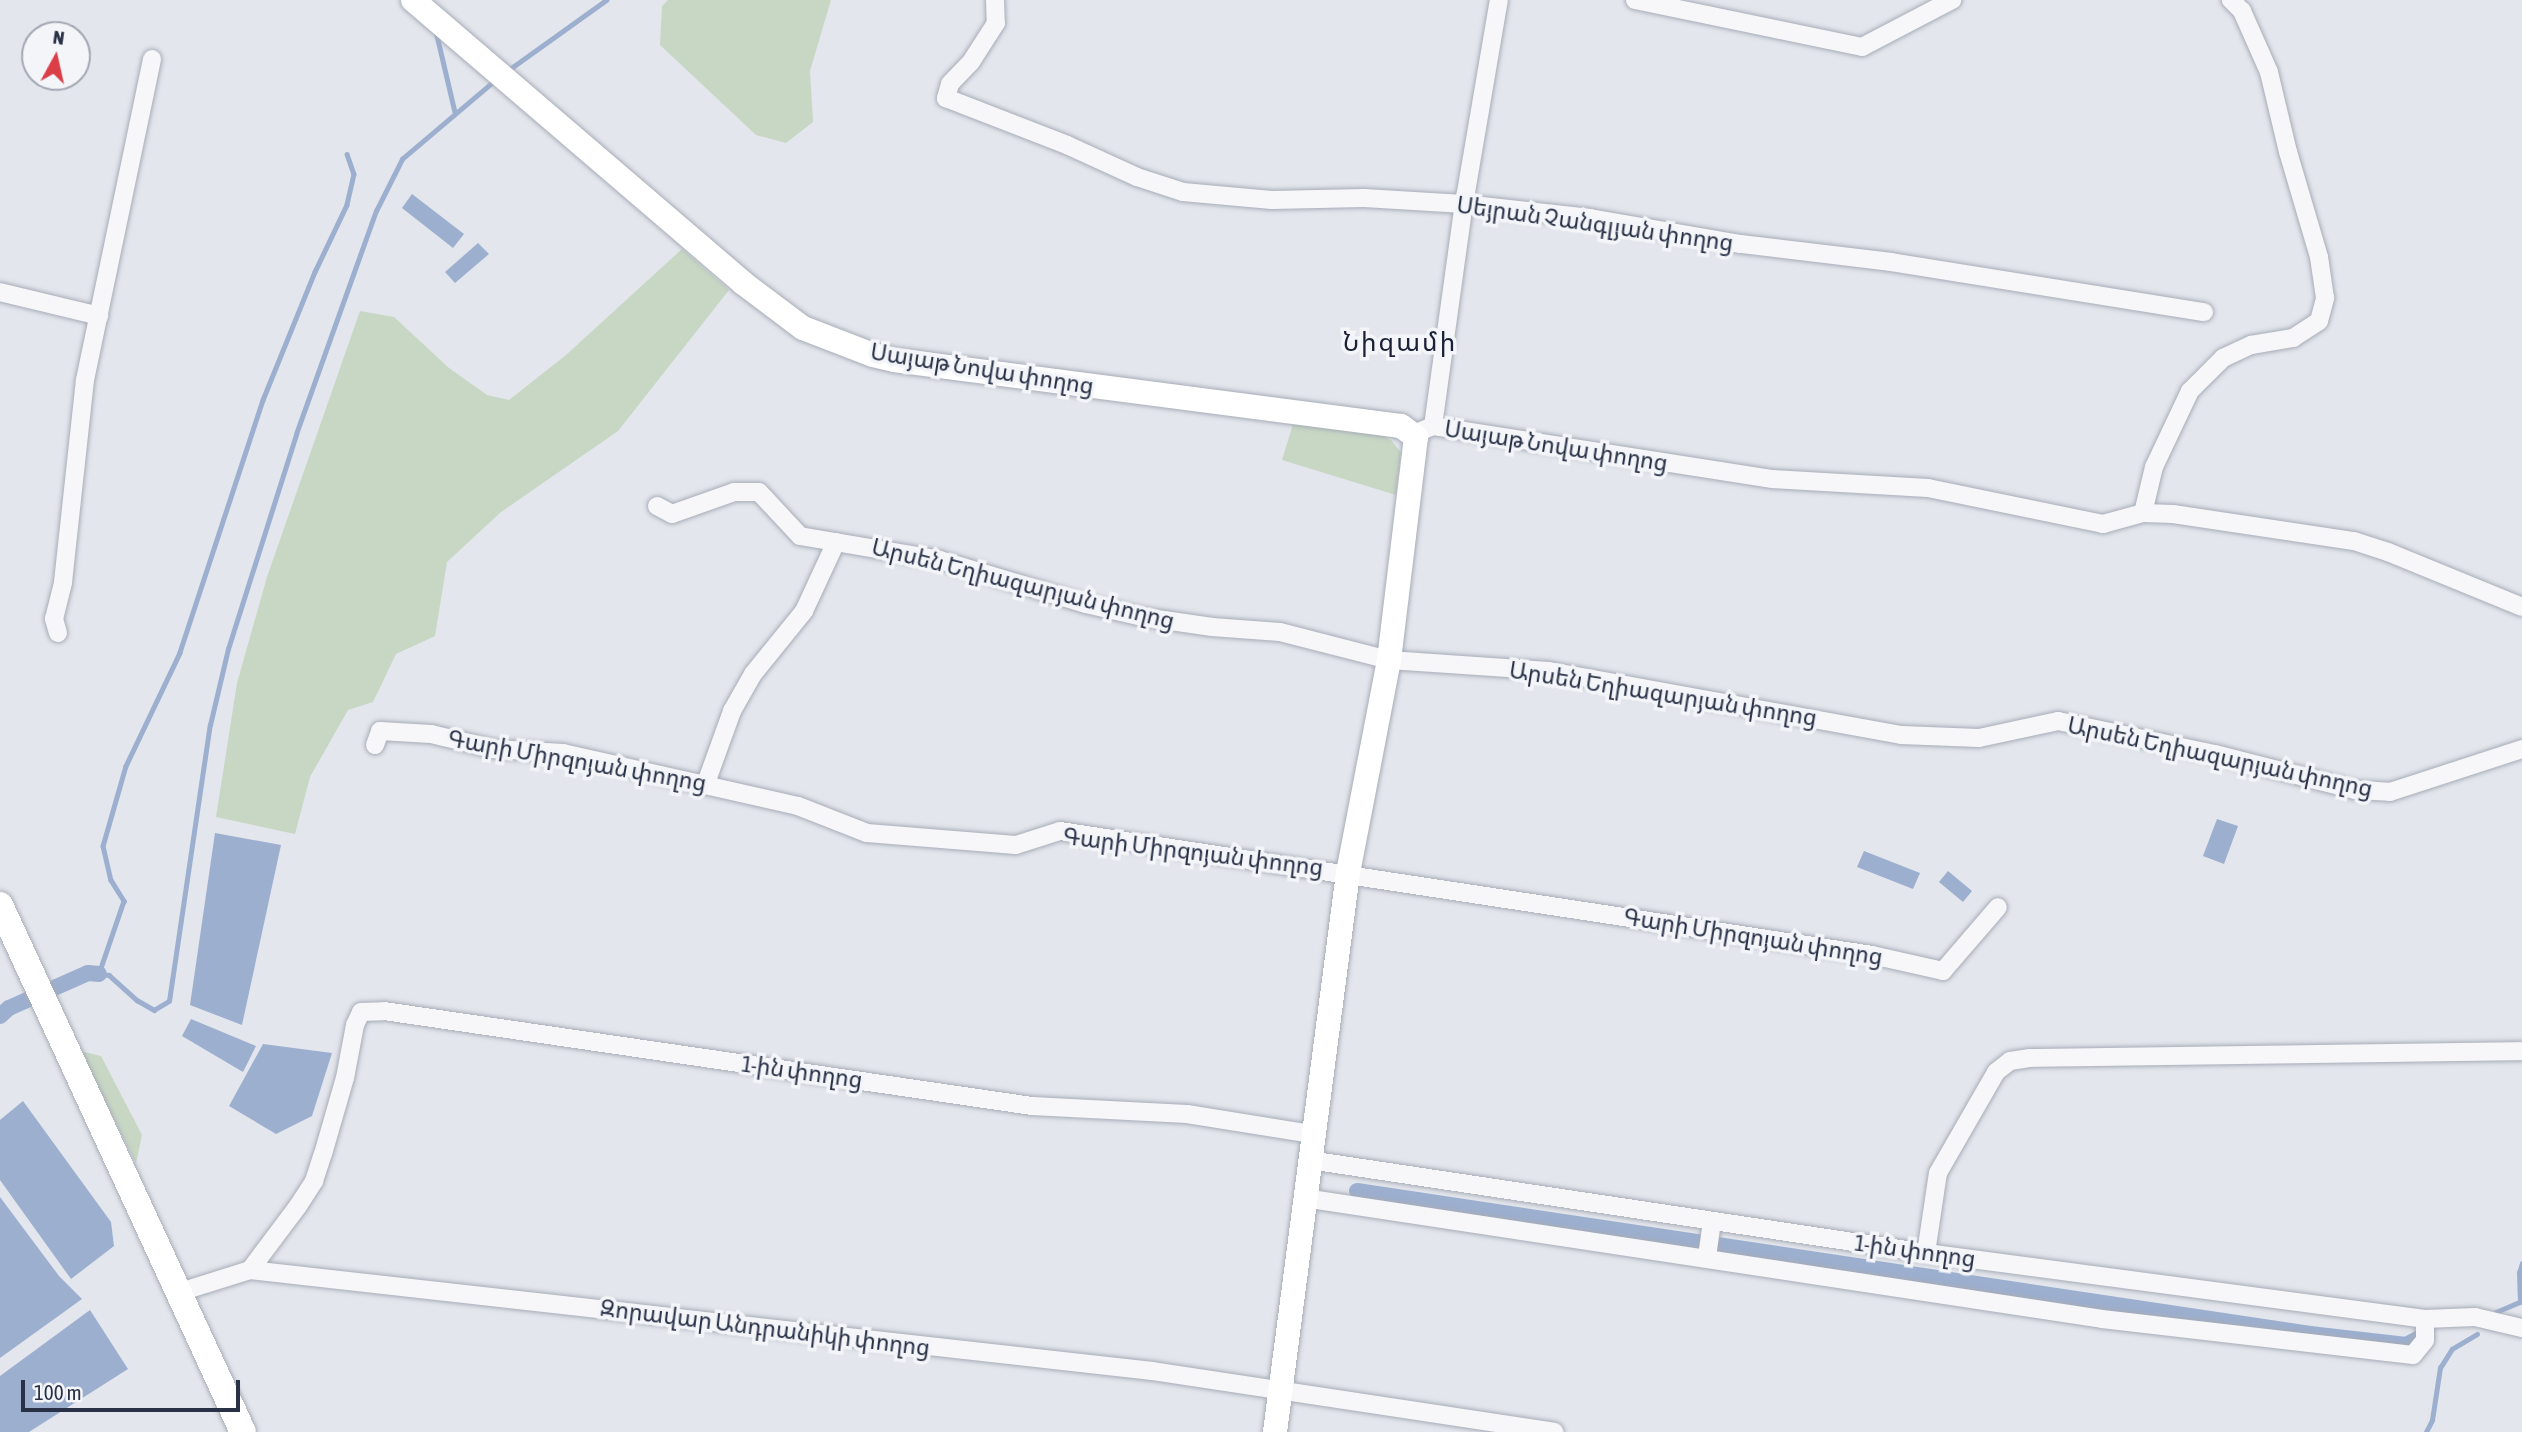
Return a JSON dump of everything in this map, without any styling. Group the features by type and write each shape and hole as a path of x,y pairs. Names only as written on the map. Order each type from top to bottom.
{"main road":[{"name":"Սայաթ Նովա փողոց","path":"420,6 743,283 803,328 835,342 894,360 1401,426 1425,432"},
{"path":"1275,1432 1348,873 1389,660 1425,432"},
{"path":"0,905 243,1432"}],"street":[{"name":"Սեյրան Չանգլյան փողոց","path":"995,0 996,23 971,62 950,84 946,98 1067,145 1138,177 1183,191 1272,200 1364,198 1464,204 1590,218 1741,244 1891,262 2204,312"},
{"path":"1425,432 1499,0"},
{"path":"1635,0 1861,47 1952,0"},
{"path":"2143,513 2154,467 2190,391 2222,358 2251,345 2293,338 2319,321 2325,298 2319,257 2288,152 2269,72 2242,12 2231,0"},
{"path":"58,633 54,619 63,582 85,380 152,59"},
{"path":"0,292 99,316"},
{"name":"Սայաթ Նովա փողոց","path":"1425,432 1772,479 1928,488 2102,524 2143,513 2173,514 2354,541 2388,552 2522,607"},
{"name":"Արսեն Եղիազարյան փողոց","path":"657,506 672,514 734,492 759,492 800,536 940,560 1086,604 1143,617 1212,627 1280,632 1389,660 1549,671 1901,735 1979,738 2058,721 2215,754 2355,790 2390,792 2522,749"},
{"path":"706,783 732,710 753,674 804,611 836,542"},
{"name":"Գարի Միրզոյան փողոց","path":"375,745 380,731 431,734 494,749 563,753 706,783 798,806 867,833 1016,845 1060,831 1872,955 1943,971 1998,907"},
{"name":"1-ին փողոց","path":"250,1269 314,1181 345,1078 355,1025 361,1012 384,1011 1032,1106 1187,1114 1312,1134"},
{"path":"1926,1252 1938,1172 1996,1072 2010,1061 2042,1058 2522,1051"},
{"name":"1-ին փողոց","path":"1309,1160 1712,1223 2425,1320 2475,1317 2522,1328"},
{"path":"1304,1198 2102,1319 2413,1355 2425,1340 2425,1320"},
{"path":"1707,1257 1712,1223"},
{"path":"180,1292 250,1269"},
{"name":"Զորավար Անդրանիկի փողոց","path":"250,1269 1152,1371 1554,1432"}],"green space":[{"path":"668,0 831,0 810,71 813,122 786,143 756,135 660,45 662,6"},
{"path":"682,249 729,290 618,431 501,512 447,562 435,636 396,654 373,702 348,710 310,777 295,834 216,817 237,683 267,577 360,311 394,317 449,368 487,395 509,400 566,355"},
{"path":"1293,424 1382,435 1392,441 1401,453 1396,495 1282,460"},
{"path":"80,1051 101,1056 142,1135 136,1163"}],"water":[{"path":"412,194 464,234 453,248 402,208"},
{"path":"478,243 489,254 455,283 445,272"},
{"path":"2217,819 2238,826 2224,864 2203,856"},
{"path":"215,833 281,845 242,1025 190,1005"},
{"path":"1864,851 1920,873 1913,889 1857,867"},
{"path":"1948,871 1972,891 1963,902 1939,882"},
{"path":"191,1019 256,1046 243,1072 182,1036"},
{"path":"263,1044 332,1053 312,1116 276,1134 229,1106"},
{"path":"23,1101 111,1222 114,1246 71,1279 0,1180 0,1120"},
{"path":"0,1197 59,1276 82,1299 0,1358"},
{"path":"90,1310 128,1369 29,1432 0,1432 0,1376"}],"waterway":[{"path":"507,71 606,0"},
{"path":"436,31 455,112"},
{"path":"347,154 354,174 347,205 315,272 263,400 180,653 126,766 103,846 111,880 124,901 99,974 109,975 137,1000 154,1010 169,1001 210,725 228,649 296,434 376,211 402,159 494,81"},
{"path":"0,1016 9,1008 88,973 99,974"},
{"path":"1357,1191 2310,1334 2406,1345 2419,1338"},
{"path":"2496,1312 2520,1302 2519,1273 2522,1263"},
{"path":"2426,1432 2432,1420 2440,1368 2452,1349 2477,1334"}],"district":[{"name":"Նիզամի","path":"1400,343"}]}
